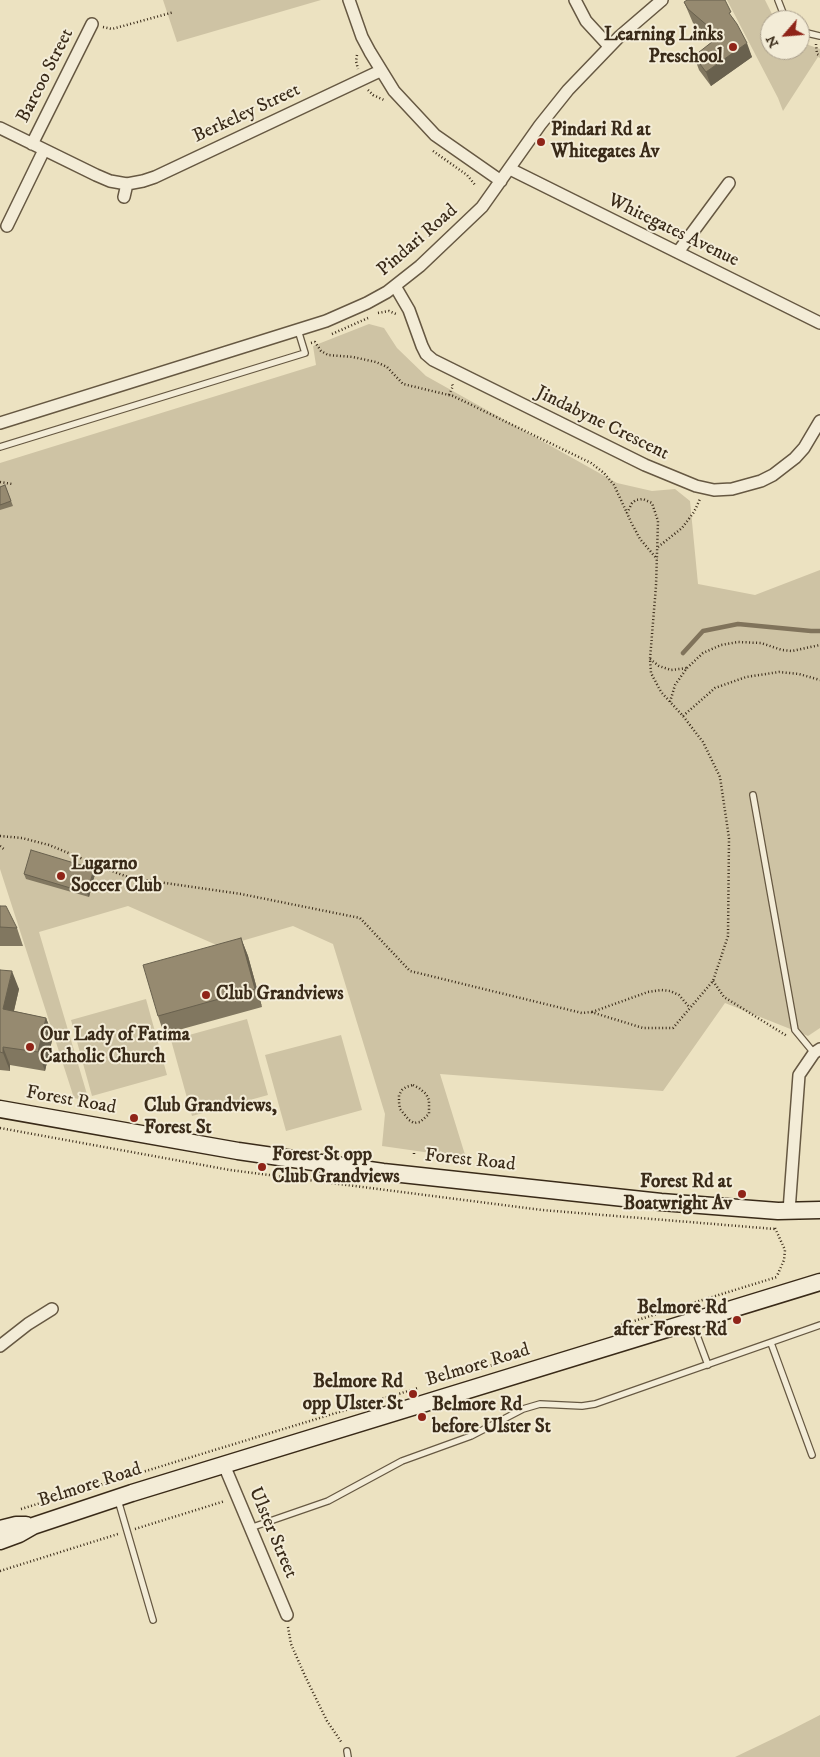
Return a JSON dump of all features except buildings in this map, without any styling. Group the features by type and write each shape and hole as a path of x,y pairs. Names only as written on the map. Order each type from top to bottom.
{"street":[{"path":"349,0 362,37 380,71 408,107 435,135 501,181"},
{"path":"575,0 586,21 609,46"},
{"name":"Pindari Road","path":"0,423 298,330 347,313 395,286 420,266 478,211 558,103 609,46 662,0"},
{"name":"Barcoo Street","path":"32,144 92,24"},
{"name":"Berkeley Street","path":"0,128 110,181 127,184 155,177 380,71"},
{"path":"7,226 44,150"},
{"name":"Whitegates Avenue","path":"510,169 820,323"},
{"path":"678,252 729,183"},
{"path":"124,197 127,184"},
{"name":"Jindabyne Crescent","path":"395,286 410,310 426,354 433,360 645,465 679,480 704,488 714,490 732,489 761,481 773,475 799,453 820,421"},
{"path":"781,1211 799,1074 817,1051"},
{"name":"Forest Road","path":"0,1109 238,1152 376,1171 661,1202 781,1211 820,1210"},
{"name":"Belmore Road","path":"0,1541 33,1526 117,1498 820,1282"},
{"path":"0,1346 28,1324 52,1309"},
{"name":"Ulster Street","path":"224,1465 287,1615"},
{"name":"Belmore Road","path":"0,1528 16,1525 33,1526"}],"lane":[{"path":"0,448 305,353 298,330"},
{"path":"753,795 795,1030 817,1051"},
{"path":"692,1321 708,1365"},
{"path":"250,1528 328,1501 402,1462 470,1436 523,1409 550,1403 582,1406 595,1404 820,1325"},
{"path":"771,1343 812,1455"},
{"path":"117,1498 153,1620"}],"path":[{"path":"92,24 112,29 174,12"},
{"path":"326,336 381,312 394,313 400,317"},
{"path":"303,346 320,338"},
{"path":"315,342 318,349 324,354 376,362 387,368 403,384 449,395 592,463 614,485 636,533 657,559"},
{"path":"449,395 452,386 450,380"},
{"path":"0,482 12,484"},
{"path":"658,547 678,533 686,523 698,505 704,488"},
{"path":"591,1012 643,1028 673,1028 713,981 728,936 729,838 720,778 703,742 654,682 650,673 658,520 652,503 643,499 632,503 627,513"},
{"path":"670,702 675,684 687,668 703,654 722,645 738,642 761,643 782,650 792,651 820,645"},
{"path":"650,659 659,666 671,670 687,668"},
{"path":"683,716 715,688 746,677 779,672 799,674 820,680"},
{"path":"0,836 42,842 131,878 241,894 360,918 410,970 582,1013 591,1012 648,992 662,990 670,990 679,995 690,1008"},
{"path":"0,846 5,850"},
{"path":"713,981 724,997 790,1038"},
{"path":"413,1085 419,1088 426,1094 429,1100 428,1114 420,1122 409,1120 400,1109 399,1095 406,1087 413,1085"},
{"path":"780,1295 777,1277 784,1260 785,1250 774,1226 781,1211"},
{"path":"610,1329 777,1277"},
{"path":"437,1382 505,1362"},
{"path":"18,1510 418,1388"},
{"path":"0,1571 228,1500"},
{"path":"287,1615 291,1644 326,1721 347,1754"}],"shaded area":[{"path":"163,0 321,0 177,42"},
{"path":"727,0 765,0 770,10 760,10 760,60 810,60 810,46 820,49 820,58 818,57 783,111"},
{"path":"369,324 384,328 397,348 426,376 617,483 652,491 675,489 690,501 698,584 755,595 820,570 820,1028 808,1036 725,1003 663,1091 440,1074 466,1158 382,1146 385,1114 333,944 293,926 221,947 128,906 39,932 89,1101 74,1098 0,869 0,463 316,365 313,346"},
{"path":"146,999 167,1075 92,1096 71,1020"},
{"path":"247,1019 268,1095 192,1116 171,1040"},
{"path":"341,1035 362,1110 286,1131 265,1055"},
{"path":"820,1715 820,1757 735,1757 783,1734"}],"waterway":[{"path":"683,653 703,631 738,624 820,631"}],"place":[{"name":"Learning Links Preschool","path":"733,47"},
{"name":"Pindari Rd at Whitegates Av","path":"541,142"},
{"name":"Lugarno Soccer Club","path":"61,876"},
{"name":"Club Grandviews","path":"206,995"},
{"name":"Our Lady of Fatima Catholic Church","path":"30,1047"},
{"name":"Club Grandviews, Forest St","path":"134,1118"},
{"name":"Forest St opp Club Grandviews","path":"262,1167"},
{"name":"Forest Rd at Boatwright Av","path":"742,1194"},
{"name":"Belmore Rd after Forest Rd","path":"737,1320"},
{"name":"Belmore Rd opp Ulster St","path":"413,1394"},
{"name":"Belmore Rd before Ulster St","path":"422,1417"}]}
